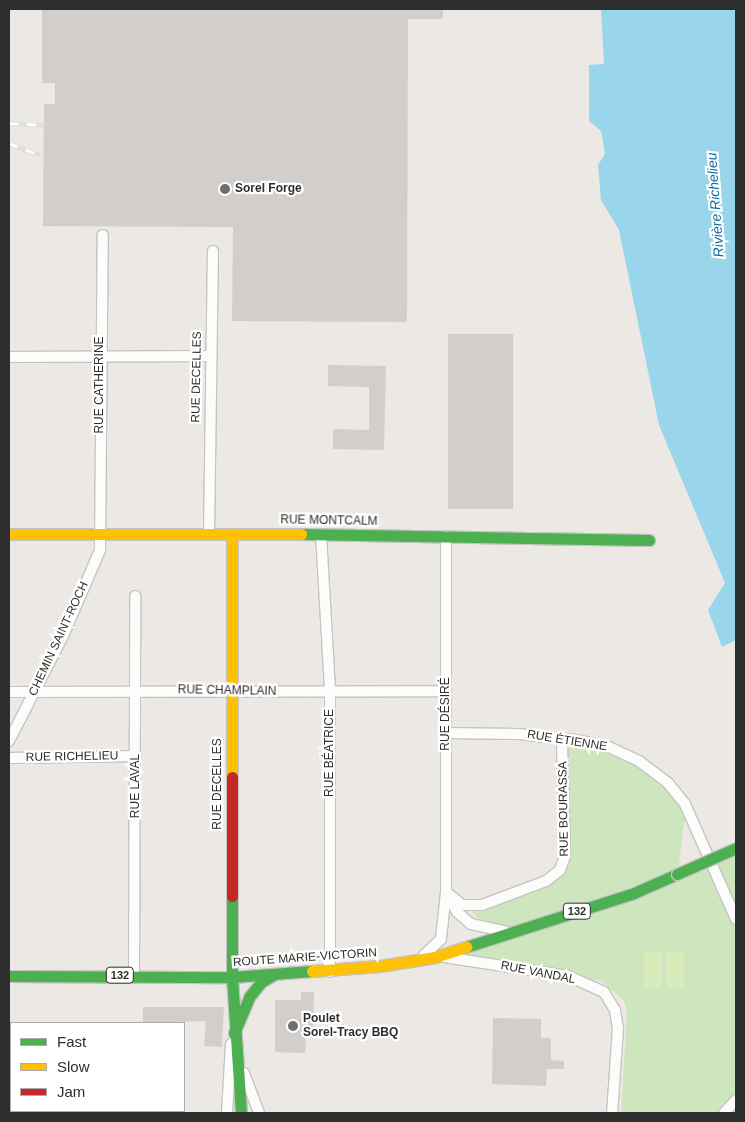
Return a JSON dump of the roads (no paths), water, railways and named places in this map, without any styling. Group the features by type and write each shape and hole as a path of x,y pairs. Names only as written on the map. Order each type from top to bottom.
{"street":[{"name":"RUE CATHERINE","path":"101,534 100,355 102,235"},
{"name":"RUE DECELLES","path":"209,534 213,251"},
{"path":"9,357 100,355 211,356"},
{"name":"RUE MONTCALM","path":"9,534 321,534 648,540"},
{"name":"CHEMIN SAINT-ROCH","path":"9,741 35,692 98,556 101,534"},
{"name":"RUE DECELLES","path":"232,534 232,977 234,1033 241,1113"},
{"name":"RUE BÉATRICE","path":"321,534 330,692 330,972"},
{"name":"RUE DÉSIRÉ","path":"412,961 433,950 441,939 446,892 446,536"},
{"name":"RUE LAVAL","path":"134,975 135,596"},
{"name":"RUE CHAMPLAIN","path":"9,692 134,690 446,691"},
{"name":"RUE ÉTIENNE","path":"446,733 518,734 562,739 609,747 639,761 668,783 691,816 736,919"},
{"name":"RUE BOURASSA","path":"446,892 462,905 482,905 546,881 560,870 565,856 562,739"},
{"name":"RUE RICHELIEU","path":"9,758 136,756"},
{"name":"ROUTE MARIE-VICTORIN","path":"9,976 134,975 232,977 330,972 435,957 634,893 736,848"},
{"path":"446,892 453,906 471,924 497,932 520,929"},
{"name":"RUE VANDAL","path":"435,957 568,976 604,992 615,1010 618,1028 612,1113"},
{"path":"259,1113 247,1085 234,1033 249,997 261,982 273,975"},
{"name":"RUE DECELLES","path":"227,1113 230,1048 234,1033"},
{"path":"724,1113 736,1100"}],"water":[{"name":"Rivière Richelieu","path":"601,9 736,9 736,640 722,647 708,610 725,583 659,425 619,230 601,200 598,165 605,154 601,131 589,121 589,65 604,64"}],"railway":[{"path":"9,123 44,125"},
{"path":"9,143 40,155"}],"place":[{"name":"Sorel Forge","path":"225,189"},
{"name":"Poulet Sorel-Tracy BBQ","path":"293,1026"}]}
